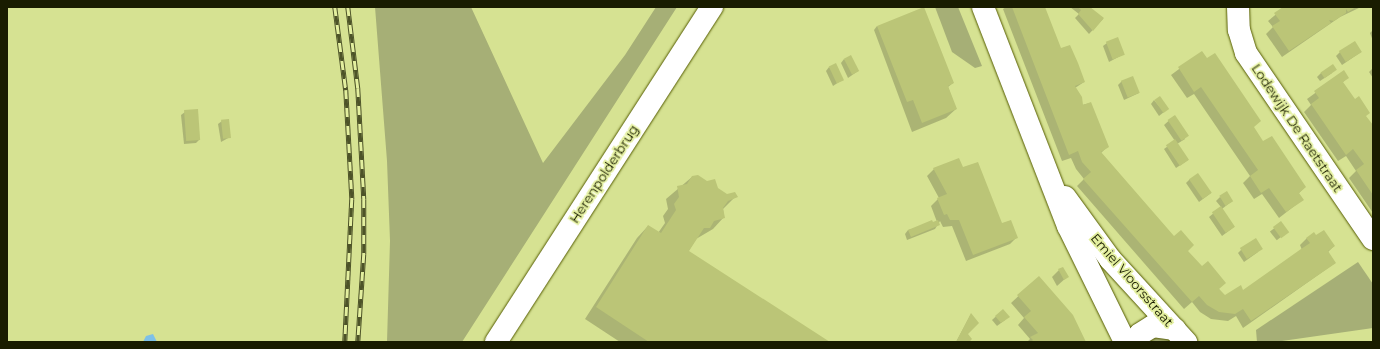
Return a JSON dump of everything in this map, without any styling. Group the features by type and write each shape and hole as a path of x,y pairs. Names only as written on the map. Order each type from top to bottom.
{"street":[{"name":"Herenpolderbrug","path":"496,342 712,7"},
{"name":"Emiel Vloorsstraat","path":"983,7 1040,157 1051,179 1080,254 1125,342"},
{"name":"Lodewijk De Raetstraat","path":"1239,8 1239,30 1246,53 1373,239"},
{"name":"Emiel Vloorsstraat","path":"1051,179 1110,259 1180,335"},
{"path":"1135,342 1140,334 1153,326 1180,335"}],"green space":[{"path":"375,7 471,7 543,163 625,55 656,7 677,7 462,342 387,342 390,241 387,161"},
{"path":"935,7 958,7 982,66 975,68 952,52"},
{"path":"1358,262 1373,284 1373,328 1275,342 1257,342 1256,330"},
{"path":"1157,336 1168,339 1172,342 1148,342"}],"water":[{"path":"153,334 157,342 143,342 146,336"}],"building":[{"path":"924,7 954,83 948,86 957,109 922,123 913,100 907,102 877,26"},
{"path":"1012,7 1045,7 1061,48 1070,45 1078,63 1085,82 1075,86 1082,97 1083,105 1091,102 1109,147 1101,152 1174,236 1181,230 1194,245 1188,251 1202,266 1208,261 1226,283 1219,289 1225,295 1241,285 1243,290 1310,243 1306,238 1314,232 1316,235 1324,230 1335,246 1328,251 1336,263 1251,321 1243,309 1235,314 1219,312 1207,305 1199,296 1192,302 1083,179 1091,172 1082,162 1078,151 1069,155"},
{"path":"1078,7 1090,7 1104,18 1093,31 1078,14 1081,10"},
{"path":"1283,7 1356,7 1348,12 1346,9 1346,13 1334,21 1329,20 1331,23 1289,51 1272,26 1280,21 1274,13"},
{"path":"1118,37 1125,55 1113,59 1106,42"},
{"path":"1355,41 1362,52 1346,62 1339,51"},
{"path":"1202,51 1207,58 1215,53 1261,121 1254,127 1263,141 1272,136 1306,187 1299,193 1304,200 1286,212 1269,188 1261,193 1250,176 1258,170 1201,87 1194,92 1178,67"},
{"path":"851,55 859,71 852,75 844,59"},
{"path":"836,63 844,80 837,84 829,66"},
{"path":"1333,64 1337,70 1324,78 1321,72"},
{"path":"1344,70 1349,78 1343,82 1355,99 1359,96 1370,113 1366,116 1373,125 1373,195 1356,170 1364,164 1353,149 1346,155 1311,104 1319,98 1314,91"},
{"path":"1133,76 1140,93 1128,98 1121,81"},
{"path":"1160,96 1169,109 1163,113 1154,100"},
{"path":"198,109 200,140 186,141 184,110"},
{"path":"1175,115 1189,136 1182,141 1168,120"},
{"path":"229,119 231,138 223,139 221,120"},
{"path":"1175,139 1189,160 1180,166 1166,145"},
{"path":"959,158 963,167 978,162 1002,223 1011,220 1018,238 973,255 959,220 950,220 947,214 944,215 937,198 947,194 933,168"},
{"path":"1198,173 1212,193 1203,199 1189,179"},
{"path":"698,175 707,181 715,179 718,188 727,194 735,192 738,197 728,201 723,208 725,218 714,221 710,228 704,228 689,251 830,342 649,342 596,307 648,225 661,233 676,210 674,204 679,197 677,186 687,184 692,176"},
{"path":"1227,191 1233,201 1225,206 1219,196"},
{"path":"1221,206 1235,227 1226,233 1212,212"},
{"path":"932,220 933,222 938,220 940,225 911,237 908,230"},
{"path":"1281,221 1289,232 1281,238 1273,227"},
{"path":"1256,238 1263,249 1247,259 1240,248"},
{"path":"1063,267 1069,277 1064,280 1058,269"},
{"path":"1039,276 1073,315 1086,342 1031,342 1033,340 1030,337 1038,333 1024,317 1031,311 1017,295"},
{"path":"1003,309 1010,317 1001,323 995,316"},
{"path":"971,313 979,323 968,334 972,339 969,342 956,342"}],"railway":[{"path":"335,7 346,90 352,199 345,342"},
{"path":"348,7 358,88 364,199 364,254 358,342"}]}
